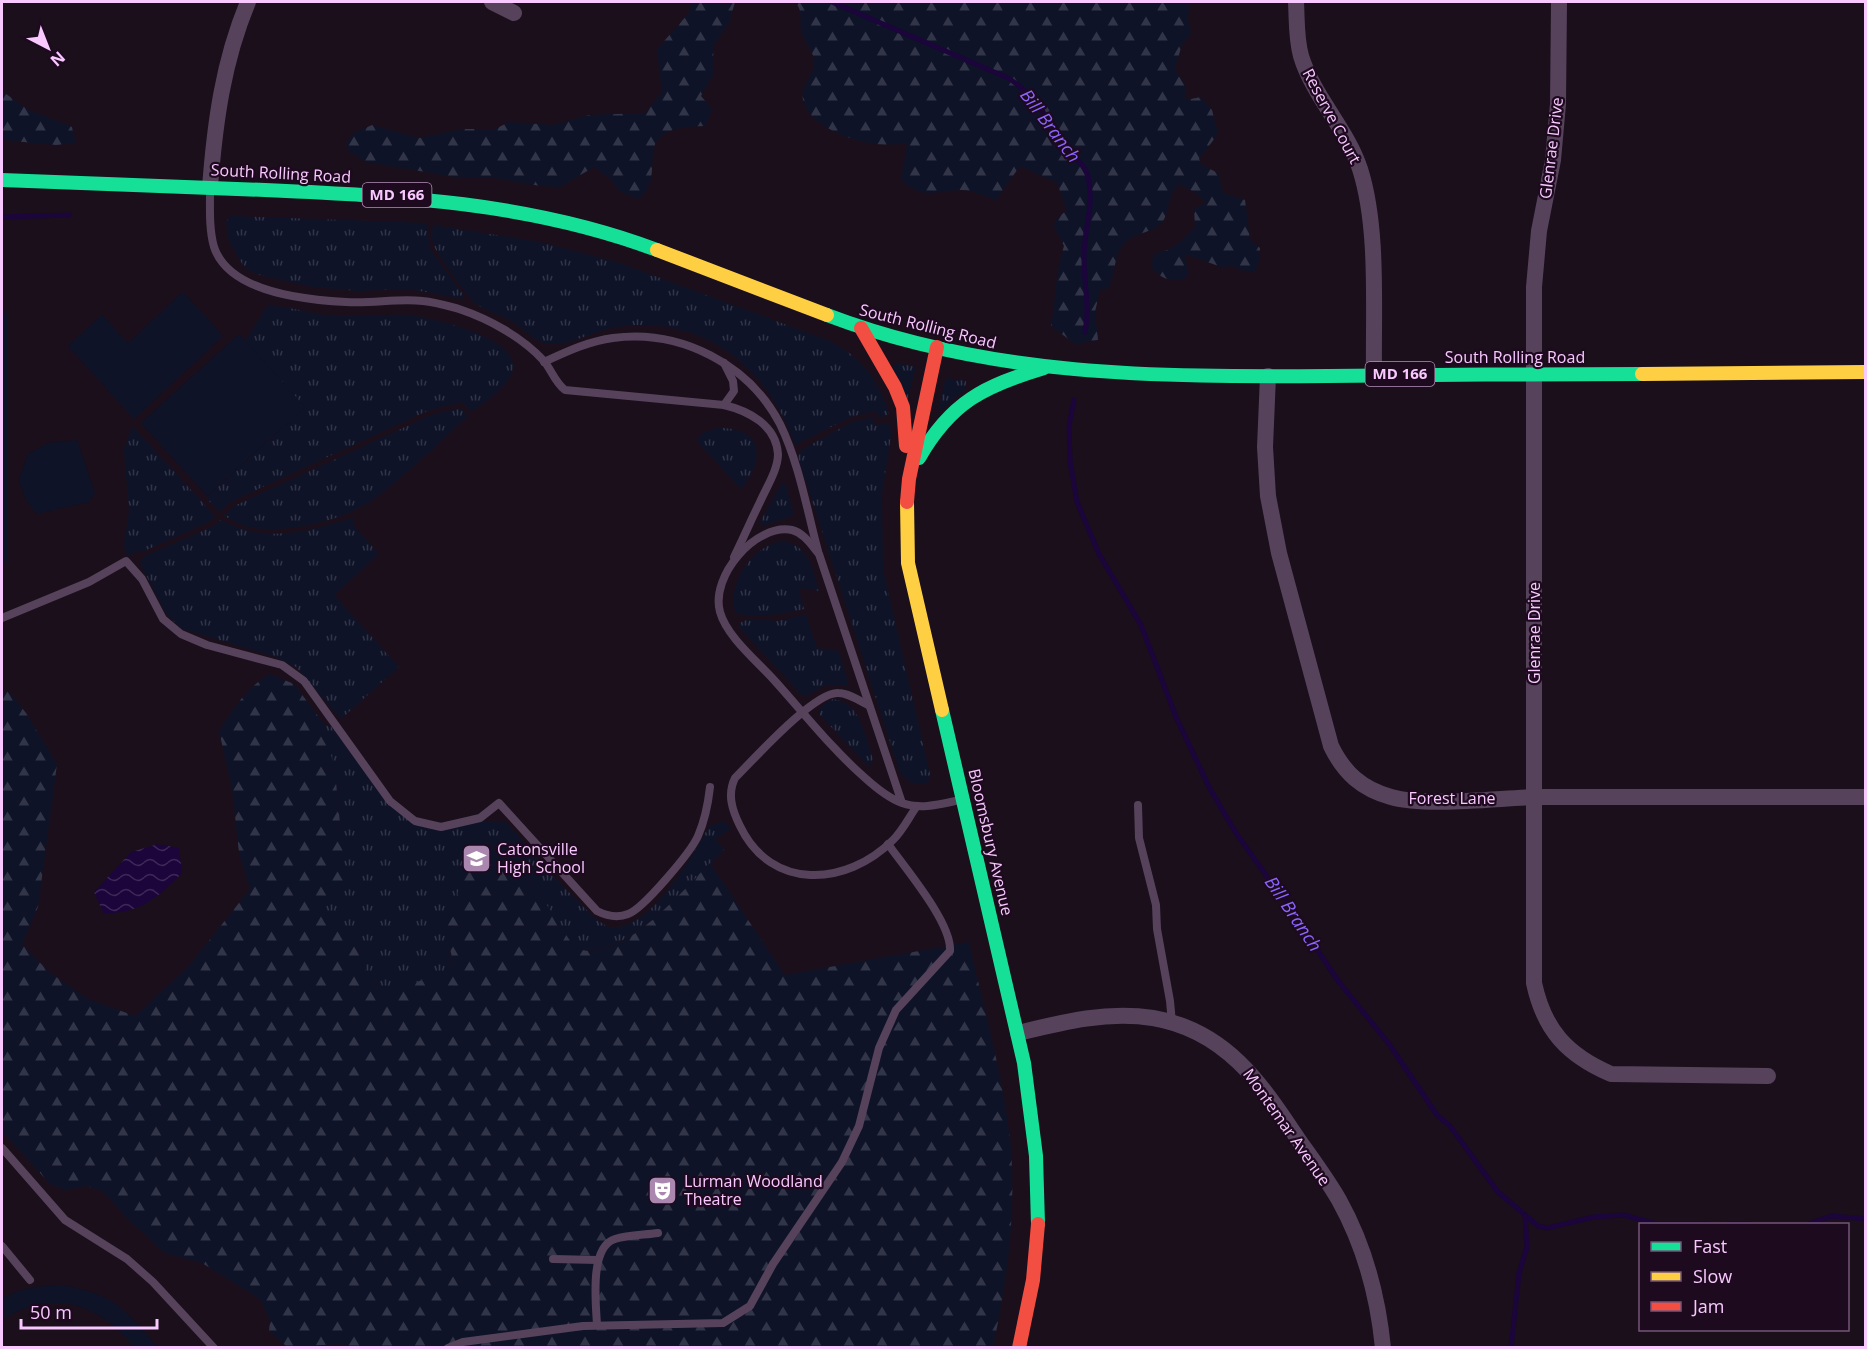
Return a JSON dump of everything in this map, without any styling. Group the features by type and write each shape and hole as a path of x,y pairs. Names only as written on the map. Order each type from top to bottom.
{"main road":[{"path":"23,167 88,182"},
{"name":"South Rolling Road","path":"2,180 423,197 564,223 627,239 861,328 937,347 1044,368 1112,373 1268,376 1866,372"},
{"path":"861,328 895,387 903,407 909,479"},
{"name":"Bloomsbury Avenue","path":"937,347 909,479 906,515 908,563 1032,1101 1037,1158 1038,1218 1033,1279 1019,1347"},
{"path":"909,479 930,436 945,416 962,401 996,383 1044,368"}],"street":[{"path":"210,187 219,99 232,47 248,2"},
{"path":"492,2 514,13"},
{"name":"Reserve Court","path":"1296,2 1297,36 1302,58 1360,168 1367,195 1371,226 1374,374"},
{"name":"Glenrae Drive","path":"1559,2 1558,104 1536,264 1534,983 1539,1009 1552,1030 1568,1049 1590,1065 1611,1074 1768,1076"},
{"name":"Forest Lane","path":"1268,376 1265,447 1268,496 1279,553 1332,746 1340,765 1354,780 1393,798 1419,801 1535,797 1866,797"},
{"name":"Montemar Avenue","path":"1018,1033 1075,1019 1118,1014 1155,1018 1186,1028 1219,1046 1247,1067 1339,1200 1369,1273 1380,1319 1383,1347"}],"lane":[{"path":"210,187 210,228 215,249 225,265 242,279 263,288 298,297 348,302 426,301 460,310 491,323 517,339 544,362 556,382 565,390 724,405 758,418 775,441 778,455 772,476 723,578 719,594 720,611 737,639 862,776 880,790 902,803 917,806 931,807 964,799"},
{"path":"544,362 612,338 664,339 694,348 724,362 744,376 763,397 780,425 791,452 819,554 902,803"},
{"path":"724,362 733,381 734,391 724,405"},
{"path":"734,557 764,537 780,531 793,530 805,537 819,554"},
{"path":"2,618 89,582 126,561 142,579 163,619 181,634 207,645 282,665 304,681 390,801 415,821 441,827 480,818 499,804 597,911 609,917 629,914 679,866 697,838 706,816 710,787"},
{"path":"868,705 837,693 822,696 735,778 730,789 732,804 746,839 757,854 778,868 802,876 844,870 874,856 888,844 917,806"},
{"path":"1138,805 1139,838 1156,905 1157,929 1172,1024"},
{"path":"447,1347 462,1342 597,1325 723,1323 750,1306 773,1264 842,1162 859,1126 879,1048 896,1011 950,951 951,941 941,922 888,844"},
{"path":"2,1148 65,1220 128,1259 153,1282 214,1347"},
{"path":"597,1325 595,1297 598,1260 604,1246 614,1239 658,1233"},
{"path":"2,1246 30,1280"},
{"path":"554,1259 598,1260"}],"green space":[{"path":"691,2 735,2 729,23 713,46 714,73 701,96 712,109 706,126 680,128 665,134 657,142 653,152 652,175 648,187 639,199 619,191 611,179 594,167 560,187 540,186 490,177 455,177 366,162 347,150 348,140 354,133 372,125 419,138 463,129 495,129 509,122 553,125 589,115 645,113 662,92 657,49 689,13"},
{"path":"794,2 1189,2 1188,20 1191,34 1182,44 1175,69 1186,87 1186,100 1201,97 1212,110 1218,134 1199,159 1202,165 1218,173 1223,193 1245,200 1250,240 1260,248 1260,259 1255,272 1241,270 1231,265 1224,268 1185,254 1188,277 1177,280 1168,279 1152,268 1153,254 1172,248 1186,237 1195,226 1194,209 1205,203 1199,195 1180,184 1173,191 1163,221 1150,231 1128,240 1120,249 1108,288 1100,290 1095,312 1098,340 1075,344 1051,326 1057,276 1064,246 1054,226 1056,219 1067,210 1057,183 1020,166 996,200 968,191 929,193 908,186 901,180 907,144 874,144 854,139 821,124 806,109 802,95 813,70 814,61 801,31 799,8"},
{"path":"2,91 27,109 72,127 75,143 56,145 2,140"},
{"path":"230,216 427,223 430,249 465,297 463,299 410,289 358,291 312,287 259,275 245,268 229,241 226,222"},
{"path":"433,225 540,242 620,263 827,340 849,353 867,370 880,390 889,414 879,418 876,411 851,417 795,445 783,417 768,392 749,370 728,352 704,338 677,329 648,325 617,327 559,344 541,342 511,321 484,309 471,299 435,248 432,239"},
{"path":"183,292 223,336 134,419 68,346 102,315 128,343"},
{"path":"267,306 337,316 405,315 431,319 467,330 499,345 509,355 513,365 512,372 498,392 472,412 462,402 427,411 230,502 220,512 206,498 305,407 245,341"},
{"path":"2,312 7,312 7,562 2,562"},
{"path":"239,334 305,407 207,496 141,423"},
{"path":"897,363 916,367 907,401 892,368"},
{"path":"946,378 966,381 966,389 938,412"},
{"path":"460,408 468,416 410,470 374,499 346,514 293,528 276,529 245,526 224,516 234,506 431,415"},
{"path":"873,417 875,425 890,423 891,436 882,493 883,569 930,774 930,781 921,784 908,781 899,770 798,457 801,450 852,422"},
{"path":"132,426 215,516 209,522 142,552 139,550 127,556 124,544 129,510 124,450"},
{"path":"717,428 732,429 743,433 751,438 756,446 755,466 741,489 696,440 703,433"},
{"path":"77,440 95,493 89,502 36,514 26,500 19,480 28,454 48,443"},
{"path":"782,483 786,485 794,515 764,526 760,522"},
{"path":"353,518 354,526 379,554 334,595 399,667 341,719 296,667 276,657 180,628 165,612 140,563 145,556 214,526 220,520 254,532 270,534 318,528"},
{"path":"781,541 790,543 804,552 812,566 819,591 804,588 799,590 804,609 758,616 735,612 735,589 744,568 761,550"},
{"path":"806,614 817,648 839,651 849,686 825,685 808,695 802,695 739,627 741,622 750,619 778,621"},
{"path":"270,674 294,684 324,724 335,773 345,874 341,887 323,900 324,911 331,924 360,949 366,971 384,993 443,973 453,962 446,931 472,846 475,839 483,838 535,887 574,947 591,951 610,947 648,924 710,863 785,975 969,942 999,1070 1011,1148 1012,1198 1009,1248 993,1347 354,1348 341,1344 287,1347 269,1331 270,1320 260,1299 202,1263 165,1253 126,1217 103,1191 86,1186 66,1190 50,1184 2,1131 2,691 9,692 26,713 57,764 38,907 22,944 49,972 88,999 135,1016 188,967 250,889 239,853 232,788 219,731 247,692"},
{"path":"833,699 850,707 861,722 873,759 869,767 819,714 821,706"},
{"path":"324,724 342,732 390,801 415,821 441,827 470,820 506,822 574,897 602,923 610,927 625,926 654,906 693,855 709,826 724,821 731,829 715,839 724,850 655,918 634,934 612,945 592,950 574,947 535,887 488,841 449,953 453,961 443,973 384,993 366,972 361,950 328,924 323,910 323,900 340,887 345,874 335,773"},
{"path":"62,1285 94,1293 117,1305 136,1322 157,1347 134,1347 105,1320 74,1305 57,1303 39,1305 21,1310 2,1320 2,1299 23,1290"}],"water":[{"path":"158,844 179,848 182,873 156,897 139,907 104,914 94,892 131,852"}],"waterway":[{"name":"Bill Branch","path":"832,2 1008,78 1028,94 1044,113 1084,167 1090,187 1090,208 1084,249 1087,305 1085,332"},
{"path":"2,217 69,215"},
{"name":"Bill Branch","path":"1074,400 1069,426 1070,461 1077,502 1099,554 1141,625 1176,717 1210,789 1236,833 1268,878 1281,891 1293,914 1339,982 1389,1044 1437,1115 1450,1126 1498,1192 1538,1226 1547,1228 1594,1217 1624,1215 1652,1223"},
{"path":"1511,1348 1519,1273 1527,1247 1525,1215"},
{"name":"Bill Branch","path":"1811,1223 1832,1216 1866,1219"}],"traffic: fast":[{"path":"2,180 365,195 464,204 561,221 657,250"},
{"path":"827,315 888,335 950,351 1012,362 1074,369 1200,376 1642,374"},
{"path":"919,458 944,423 971,399 1004,382 1044,368"},
{"path":"942,710 1024,1063 1036,1156 1038,1224"}],"traffic: slow":[{"path":"657,250 827,315"},
{"path":"1642,374 1866,372"},
{"path":"907,502 908,563 942,710"}],"traffic: jam":[{"path":"861,328 895,387 903,407 906,446"},
{"path":"907,502 909,479 937,347"},
{"path":"1019,1348 1033,1280 1038,1224"}],"place":[{"name":"Catonsville High School","path":"476,858"},
{"name":"Lurman Woodland Theatre","path":"663,1190"}]}
